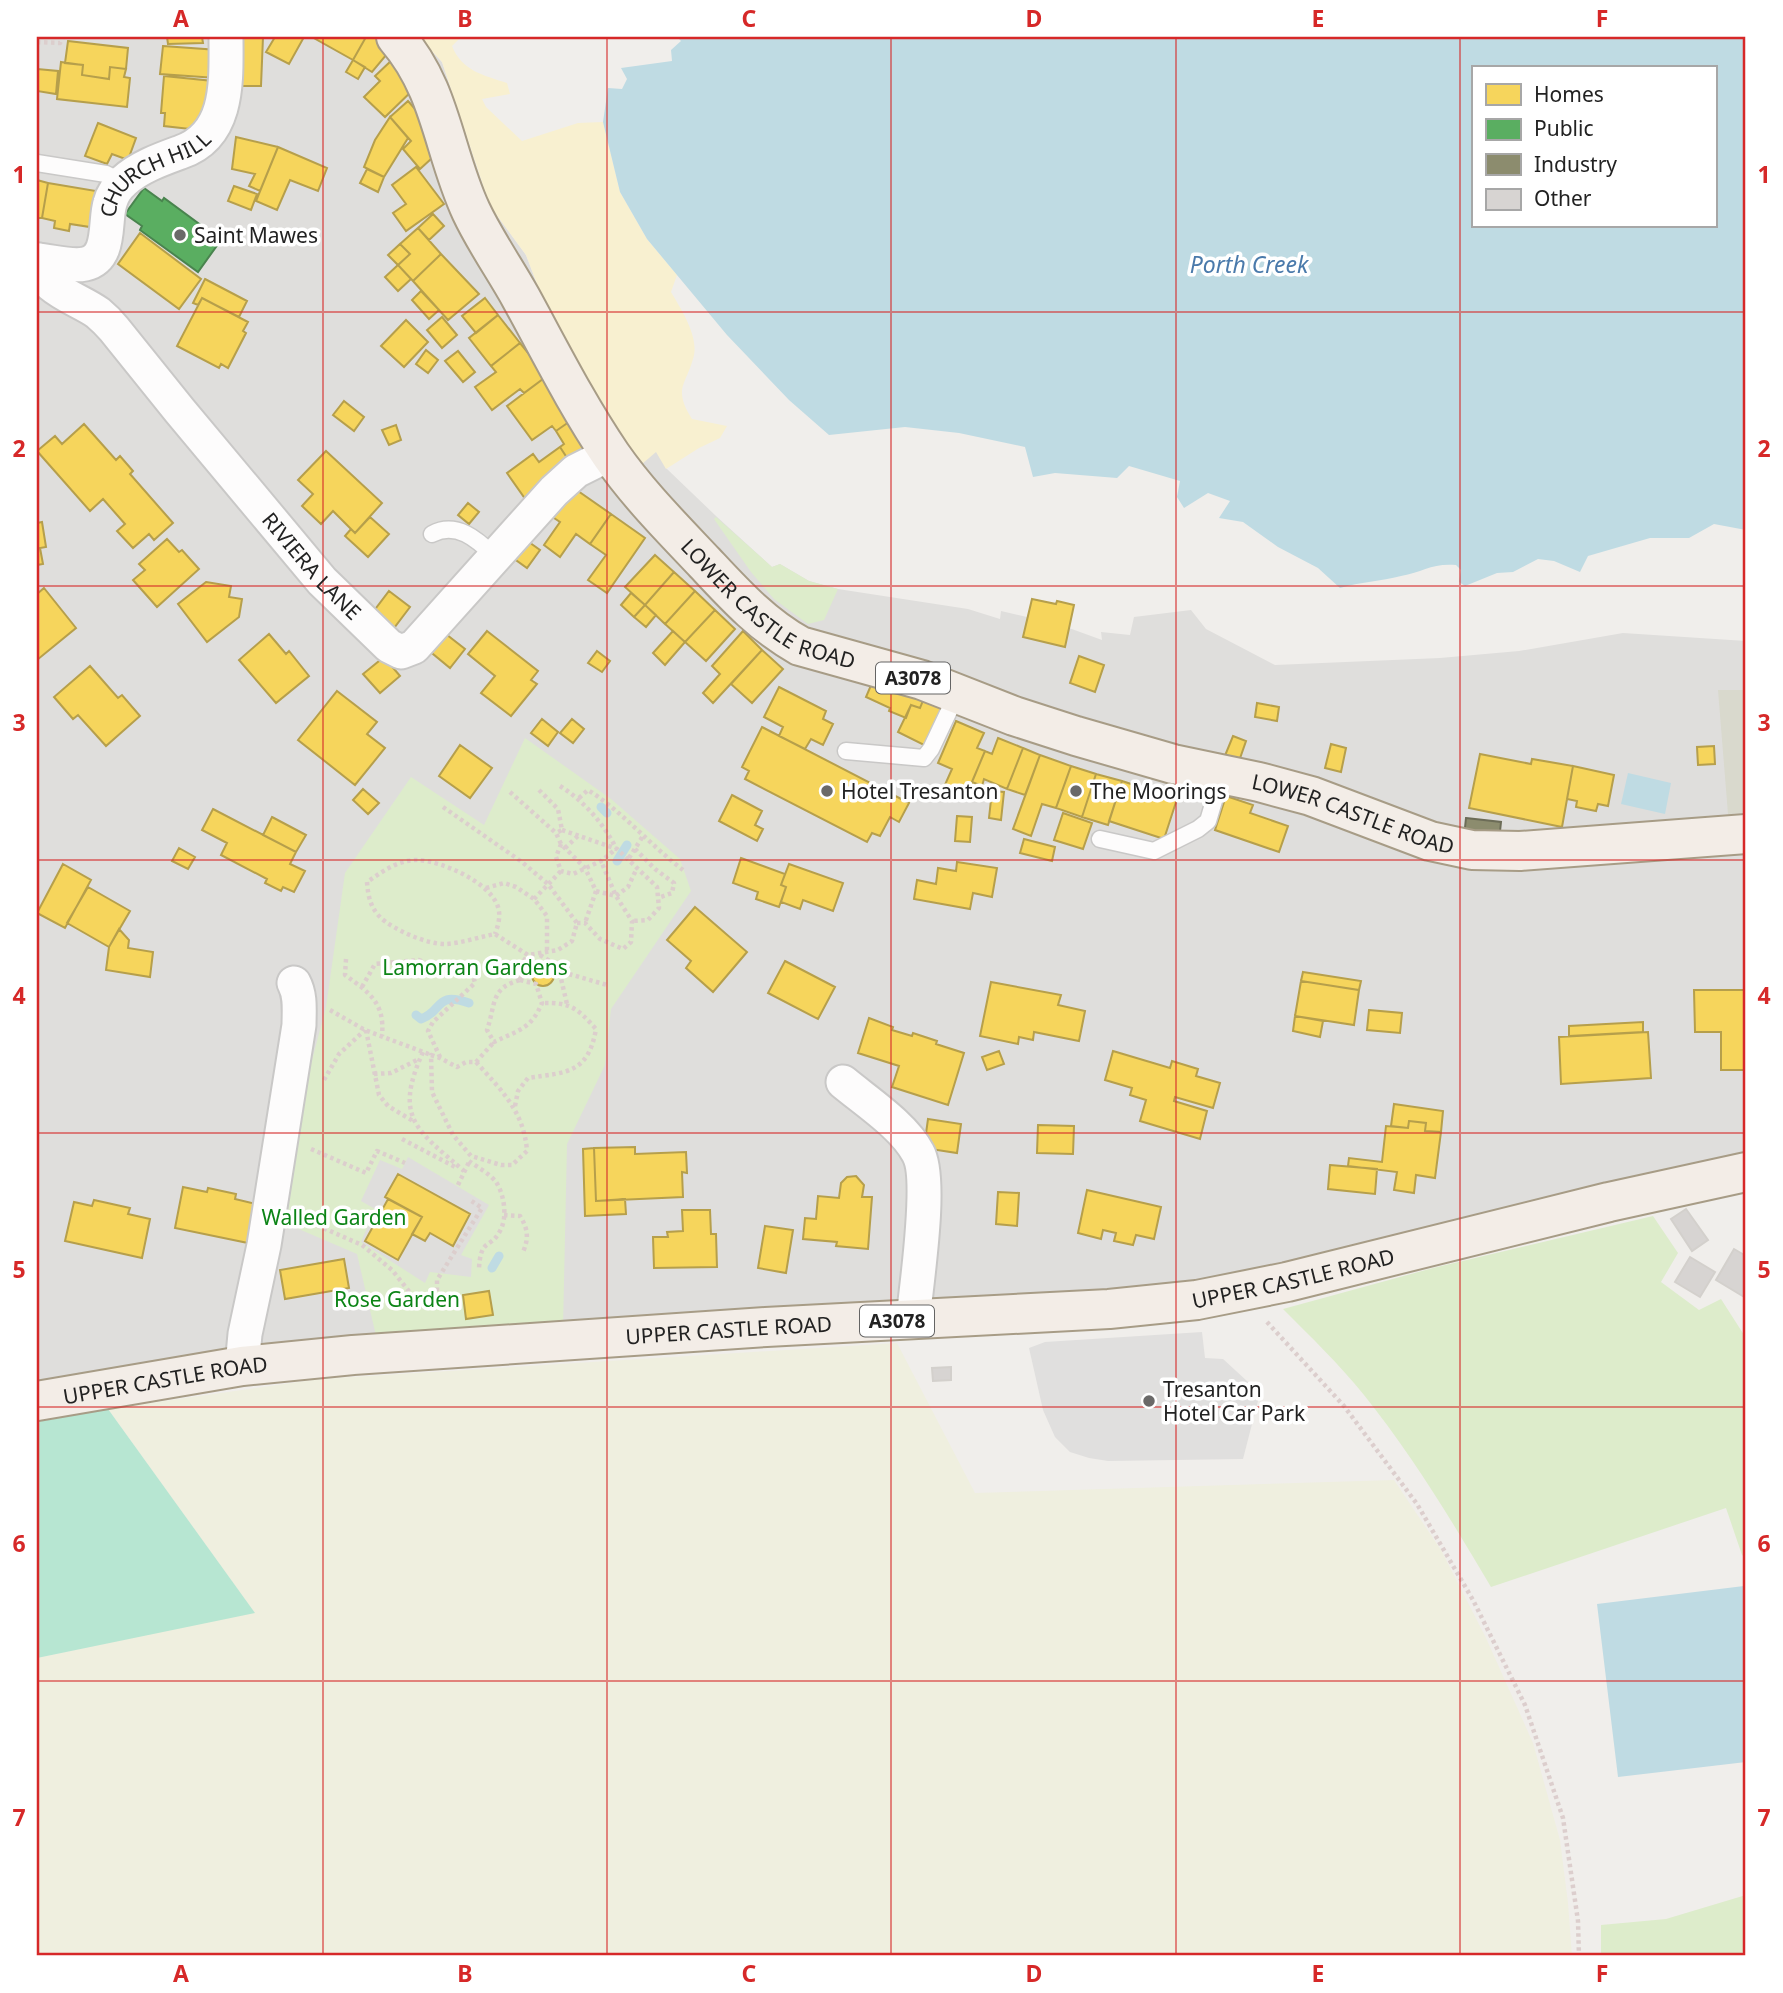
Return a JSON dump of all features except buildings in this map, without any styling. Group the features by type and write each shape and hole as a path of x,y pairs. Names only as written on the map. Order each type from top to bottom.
{"main road":[{"name":"LOWER CASTLE ROAD","path":"396,37 419,68 436,107 472,213 610,454 637,489 734,594 778,633 800,646 911,677 1076,736 1173,764 1311,796 1430,841 1472,850 1520,852 1746,834"},
{"name":"UPPER CASTLE ROAD","path":"37,1401 243,1366 408,1350 1155,1305 1240,1293 1609,1202 1746,1172"}],"street":[{"name":"CHURCH HILL","path":"37,260 82,265 92,261 105,243 110,202 122,182 142,169 196,146 211,132 216,125 222,103 226,37"},
{"name":"RIVIERA LANE","path":"37,260 40,274 46,280 99,314 114,329 310,568 395,650 401,652 414,647 569,477 582,467 610,454"},
{"path":"243,1366 245,1334 264,1245 299,1025 300,1006 294,983"},
{"path":"843,1082 905,1134 923,1164 922,1228 912,1320"}],"lane":[{"path":"37,163 106,174 122,182"},
{"path":"432,534 439,530 455,529 481,543 495,556"},
{"path":"846,751 924,758 957,694"},
{"path":"1100,839 1154,851 1189,834 1208,821 1222,774"}],"path":[{"path":"37,42 60,43 63,37"},
{"path":"560,786 579,798 609,834 617,849"},
{"path":"539,790 558,810 562,830"},
{"path":"579,798 588,790 623,816 683,870"},
{"path":"510,792 556,833 563,846 585,868 596,891 585,923"},
{"path":"443,807 522,862 548,884 577,922 585,923 600,939 623,949 631,942 632,921 616,896 601,861"},
{"path":"556,833 562,830 617,849 657,887 659,908 648,920 632,921"},
{"path":"561,871 556,857 563,846 579,835"},
{"path":"629,858 643,836"},
{"path":"561,871 573,874 601,861 617,849"},
{"path":"635,849 674,883 671,893 658,898"},
{"path":"495,934 499,908 486,888 444,866 416,860 392,865 367,882 369,900 380,917 414,937 430,942 446,944 495,934 528,955 540,955 558,950 572,941 577,922"},
{"path":"616,896 628,887 637,869"},
{"path":"534,899 561,871"},
{"path":"486,888 504,883 516,887 534,899 547,916 547,953"},
{"path":"596,891 616,896"},
{"path":"520,980 519,967 528,955"},
{"path":"540,955 558,966 567,1005"},
{"path":"346,959 345,975 362,987 378,1004 383,1022 382,1036"},
{"path":"362,987 375,964 419,960 435,967 454,965 472,972 475,983 433,1022 428,1031 440,1058"},
{"path":"554,975 569,974 607,985"},
{"path":"326,1007 365,1030 457,1067 466,1062 476,1062 494,1042 521,1030 535,1019 542,1003 536,984 520,980 505,985 496,996 487,1030 494,1042"},
{"path":"514,1105 518,1091 528,1078 556,1076 577,1067 592,1050 596,1029 579,1010 562,1002 542,1003"},
{"path":"365,1030 379,1096 388,1106 413,1121 425,1137 464,1171"},
{"path":"322,1088 339,1054 365,1030"},
{"path":"413,1121 410,1090 423,1052"},
{"path":"431,1055 432,1092 453,1135 470,1158 495,1181 504,1203 500,1231 484,1245 480,1253 479,1268"},
{"path":"374,1074 391,1073 420,1059"},
{"path":"470,1158 512,1165 527,1151 526,1139 514,1105 476,1062"},
{"path":"402,1139 464,1171"},
{"path":"306,1156 307,1148 366,1173 377,1151 405,1163"},
{"path":"458,1185 470,1158"},
{"path":"437,1305 437,1280 482,1208 470,1200"},
{"path":"292,1214 362,1245 392,1270 412,1295 437,1305 464,1305"},
{"path":"504,1215 520,1216 526,1226 528,1241 523,1252"},
{"path":"1240,1293 1344,1406 1417,1504 1473,1600 1525,1705 1563,1818 1578,1921 1579,1956"}],"shaded area":[{"path":"37,37 419,37 442,62 490,206 526,255 561,347 656,451 667,469 716,516 772,567 780,564 809,581 838,589 968,609 1000,619 1001,611 1027,617 1032,599 1056,604 1057,601 1074,605 1069,628 1102,640 1101,632 1130,635 1134,617 1191,610 1206,629 1275,665 1440,658 1519,651 1623,633 1746,641 1746,1172 1287,1282 37,1401"},
{"path":"1718,690 1746,690 1746,813 1728,814"},
{"name":"Tresanton Hotel Car Park","path":"1202,1332 1205,1358 1223,1359 1260,1393 1243,1459 1108,1461 1070,1452 1055,1437 1043,1410 1029,1348 1045,1342"}],"green space":[{"path":"716,517 772,567 780,564 809,581 838,589 824,620 808,624 774,599 751,572 714,519"},
{"name":"Lamorran Gardens","path":"525,738 611,799 680,859 691,891 611,1009 605,1065 567,1144 563,1328 377,1340 357,1254 280,1221 306,1083 326,1007 345,873 411,777 484,825","holes":["408,1157 489,1205 461,1255 472,1259 471,1277 430,1272 425,1283 361,1242 375,1209 361,1201 380,1160 402,1169"]},
{"path":"1653,1216 1678,1253 1661,1282 1699,1310 1721,1299 1746,1338 1746,1558 1742,1555 1726,1508 1491,1587 1431,1489 1382,1418 1345,1372 1283,1309 1433,1268"},
{"path":"897,1343 975,1493 1394,1480 1441,1550 1486,1638 1533,1743 1560,1840 1572,1956 37,1956 37,1658 254,1612 108,1409 320,1379"},
{"path":"108,1409 255,1613 37,1658 37,1422"},
{"path":"1746,1895 1746,1944 1741,1956 1601,1956 1601,1925 1666,1919"}],"sand":[{"path":"419,37 461,37 452,46 467,67 507,83 510,94 482,99 486,107 522,141 578,123 603,122 620,192 647,239 677,275 671,292 688,322 695,347 683,386 683,400 692,419 727,426 720,438 666,469 656,452 635,470 561,347 526,255 490,206 442,62"}],"water":[{"name":"Porth Creek","path":"677,37 1746,37 1746,530 1714,524 1689,538 1650,538 1588,556 1580,572 1554,561 1538,559 1513,572 1497,573 1465,586 1459,582 1461,570 1456,565 1448,565 1340,588 1318,568 1278,547 1243,522 1219,518 1230,501 1208,493 1184,508 1177,497 1180,481 1129,466 1117,478 1055,473 1033,477 1025,447 959,433 905,427 829,435 789,400 727,335 647,239 620,192 603,122 608,88 622,89 627,79 621,68 672,61 671,50 681,41"},
{"path":"1628,773 1671,783 1665,814 1621,804"},
{"path":"1744,1586 1746,1762 1618,1777 1597,1604"}],"waterway":[{"path":"601,807 607,813"},
{"path":"617,861 627,845"},
{"path":"416,1015 421,1019 428,1016 440,1004 450,999 469,1003"},
{"path":"492,1268 499,1256"}],"place":[{"name":"Saint Mawes","path":"180,235"},
{"name":"Hotel Tresanton","path":"827,791"},
{"name":"The Moorings","path":"1076,791"},
{"name":"Tresanton Hotel Car Park","path":"1149,1401"}],"park label":[{"name":"Walled Garden","path":"334,1217"},
{"name":"Rose Garden","path":"397,1299"}]}
